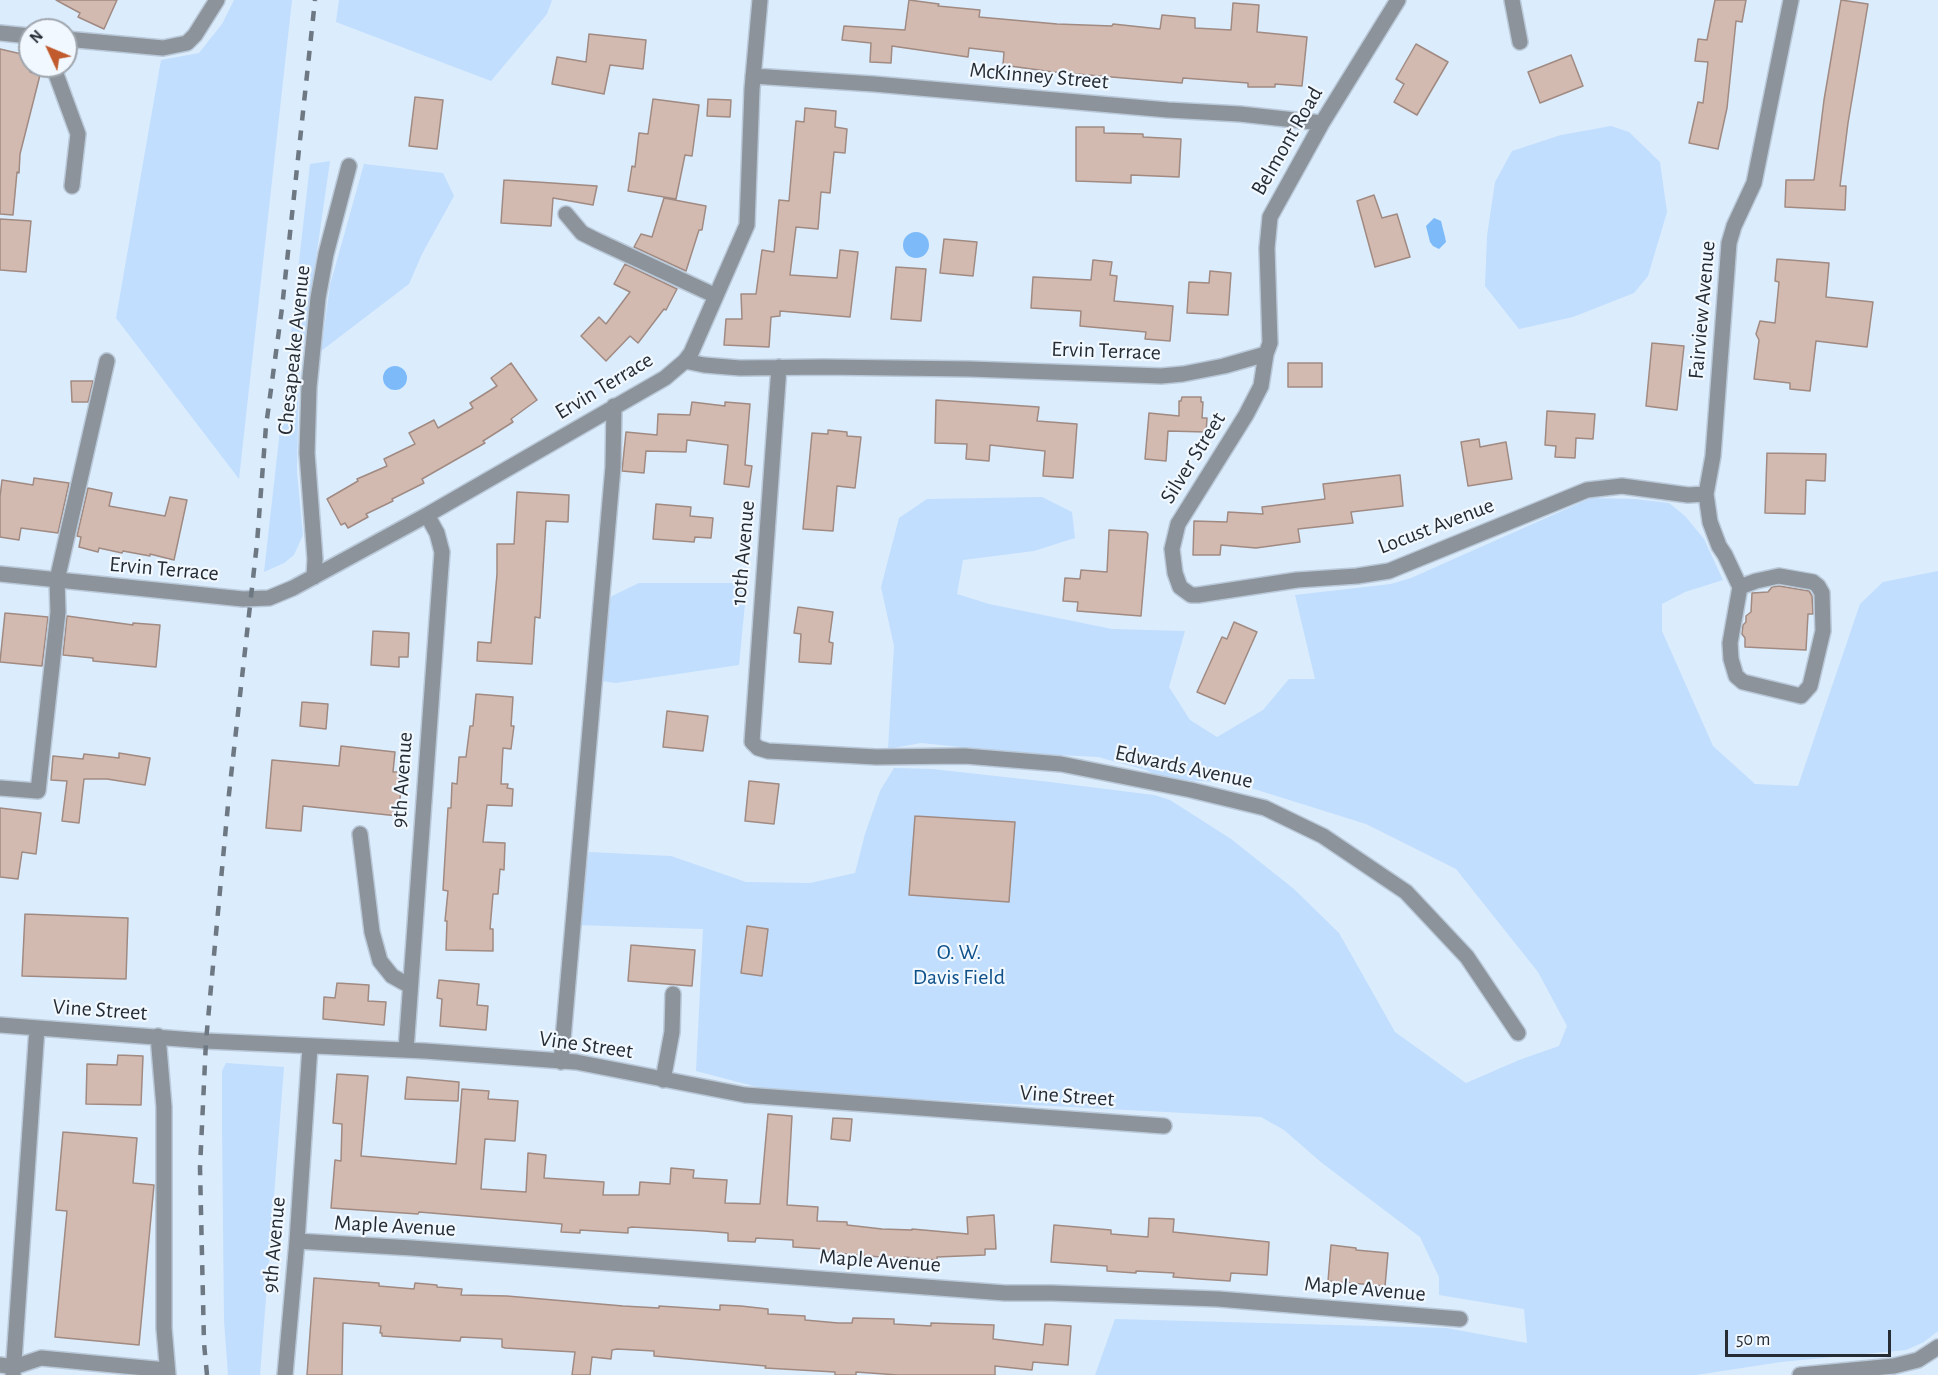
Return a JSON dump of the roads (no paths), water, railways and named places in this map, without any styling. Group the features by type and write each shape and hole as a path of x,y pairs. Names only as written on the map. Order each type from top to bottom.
{"street":[{"path":"78,40 164,48 188,43 217,0"},
{"path":"685,361 691,353 747,225 753,76 760,0"},
{"name":"Belmont Road","path":"1266,354 1270,343 1267,248 1270,217 1322,123 1398,0"},
{"path":"1512,0 1520,42"},
{"name":"Fairview Avenue","path":"1740,586 1719,546 1710,522 1706,494 1713,456 1729,243 1734,225 1754,183 1791,0"},
{"path":"0,33 18,35"},
{"name":"McKinney Street","path":"753,76 1240,114 1322,123"},
{"path":"57,78 78,134 72,186"},
{"name":"Chesapeake Avenue","path":"314,577 315,559 307,453 309,387 318,298 326,254 349,165"},
{"path":"566,214 582,232 597,241 716,296"},
{"name":"Ervin Terrace","path":"0,574 243,599 269,598 314,577 427,515 665,378 685,361 740,368 970,369 1161,376 1224,366 1266,354"},
{"name":"Silver Street","path":"1180,587 1175,573 1172,549 1178,524 1246,415 1261,386 1266,354"},
{"path":"0,788 38,791 58,612 57,580 107,361"},
{"name":"10th Avenue","path":"752,742 779,367"},
{"path":"561,1062 614,467 614,406"},
{"name":"Locust Avenue","path":"1180,587 1191,595 1198,595 1297,580 1358,576 1389,571 1587,490 1622,486 1688,495 1706,494"},
{"name":"9th Avenue","path":"406,1050 442,552 437,533 427,515"},
{"path":"1779,576 1813,582 1822,593 1824,600 1823,631 1810,686 1801,696 1743,682 1736,675 1731,659 1730,643 1740,586 1779,576"},
{"name":"Edwards Avenue","path":"752,742 758,748 768,751 876,757 965,756 1061,764 1181,788 1265,808 1323,836 1406,892 1467,957 1518,1033"},
{"path":"360,834 372,932 380,961 392,976 411,986"},
{"path":"663,1080 672,1032 674,994"},
{"name":"Vine Street","path":"0,1025 576,1062 745,1095 1164,1126"},
{"path":"38,1028 9,1369 41,1358 167,1372 164,1328 164,1107 158,1036"},
{"name":"9th Avenue","path":"285,1375 297,1241 310,1046"},
{"name":"Maple Avenue","path":"297,1241 1005,1293 1218,1299 1460,1320"},
{"path":"1800,1375 1894,1366 1918,1360 1938,1347"}],"water":[{"path":"1434,218 1441,221 1446,242 1439,249 1430,242 1426,226"},
{"path":"916,232 925,236 929,245 925,254 916,258 907,254 903,245 907,236"},
{"path":"395,366 403,370 407,378 403,386 395,390 387,386 383,378 387,370"}],"railway":[{"path":"207,1375 204,1343 200,1168 206,1041 229,794 257,543 266,426 282,308 315,0"}],"park label":[{"name":"O. W. Davis Field","path":"959,964"}]}
